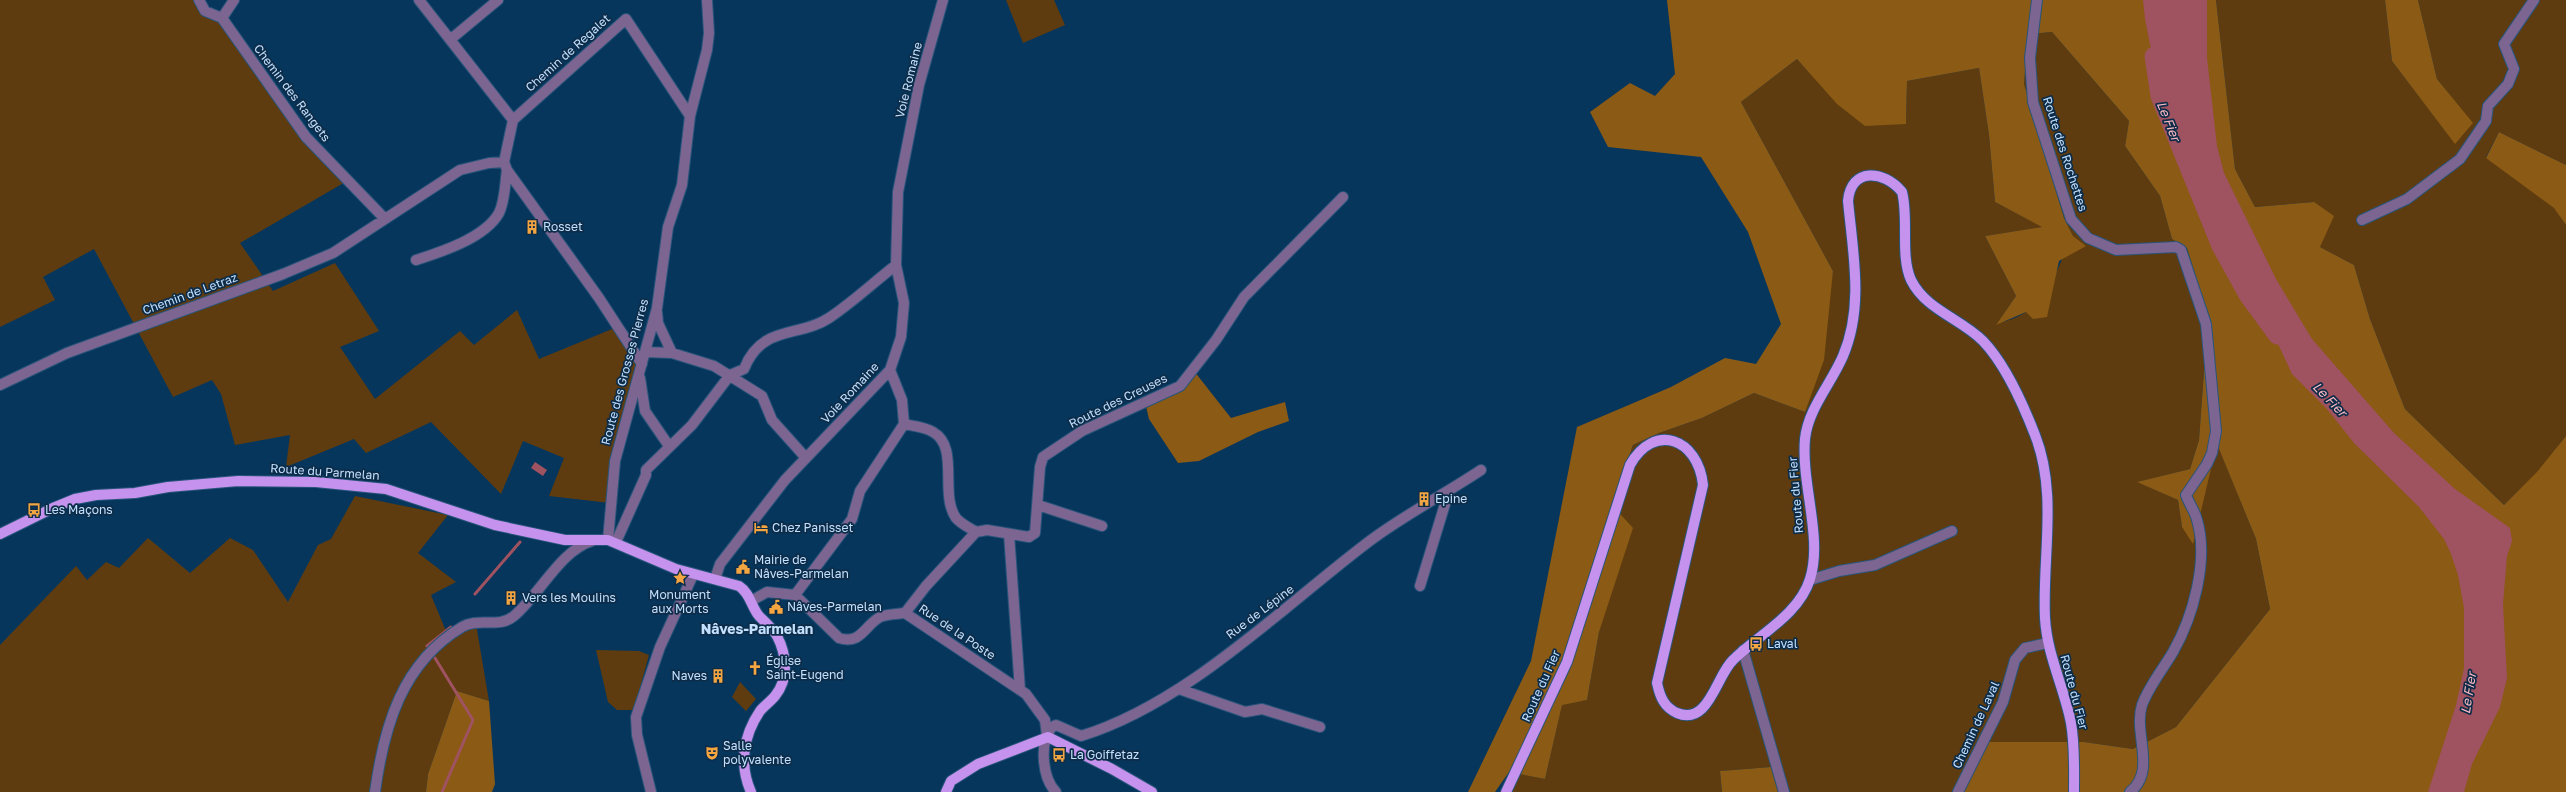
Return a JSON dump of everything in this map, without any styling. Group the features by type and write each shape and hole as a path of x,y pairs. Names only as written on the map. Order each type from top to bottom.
{"main road":[{"name":"Route du Fier","path":"1506,792 1568,662 1630,465 1636,454 1647,445 1672,440 1683,444 1698,462 1703,485 1657,684 1664,703 1672,711 1682,715 1698,711 1712,697 1728,665 1743,650 1789,611 1806,589 1810,580 1814,549 1804,459 1807,428 1812,412 1843,356 1850,335 1857,288 1848,201 1849,192 1858,180 1872,175 1887,178 1902,192 1907,260 1910,278 1918,292 1928,303 1976,336 1995,355 2035,435 2043,459 2047,489 2045,618 2048,643 2071,722 2074,749 2074,792"},
{"name":"Route du Parmelan","path":"0,532 75,499 96,495 135,494 168,487 260,481 316,482 386,489 496,525 565,540 612,541 693,575 715,579"},
{"path":"715,579 739,586 745,590 755,611 776,635 785,663 782,685 774,697 761,709 746,737 744,766 751,792"},
{"path":"946,792 951,781 978,764 1048,737 1112,769 1152,792"}],"street":[{"name":"Chemin des Rangets","path":"199,0 205,11 222,18 306,137 385,219"},
{"path":"222,18 234,0"},
{"path":"416,260 450,249 492,221 499,213 503,200 505,166 513,120 419,0"},
{"path":"451,39 498,0"},
{"name":"Route des Grosses Pierres","path":"612,541 615,460 657,308 668,226 682,185 690,116 707,50 709,33 707,0"},
{"name":"Voie Romaine","path":"715,579 720,564 785,480 890,370 901,337 904,303 896,265 898,192 919,85 943,0"},
{"name":"Route des Rochettes","path":"2037,0 2030,58 2033,102 2071,219 2088,238 2116,250 2176,247 2181,250 2206,324 2216,431 2212,454 2186,495 2198,521 2200,551 2197,594 2174,650 2142,706 2140,741 2144,761 2141,778 2130,792"},
{"path":"2362,220 2407,199 2460,159 2486,122 2488,106 2508,84 2514,69 2504,44 2534,0"},
{"name":"Chemin de Regalet","path":"513,120 626,19 690,116"},
{"name":"Chemin de Letraz","path":"0,385 67,353 283,274 333,253 460,170 489,163 505,166"},
{"path":"505,166 599,298 642,364"},
{"name":"Route des Creuses","path":"976,532 982,530 1029,537 1035,533 1040,468 1043,457 1082,431 1180,386 1216,340 1244,297 1343,197"},
{"path":"612,541 646,475 646,470 704,411 730,375 744,369 750,355 773,337 785,332 815,325 828,319 896,265"},
{"path":"657,308 658,323 672,352"},
{"path":"645,352 672,352 714,366 762,396 772,420 806,458"},
{"path":"751,601 767,592 795,595 852,519 860,491 904,424 902,400 890,370"},
{"path":"639,375 645,411 669,446"},
{"path":"904,424 933,432 942,442 948,458 950,504 958,519 976,532 926,586 905,613"},
{"name":"Rue de Lépine","path":"1048,737 1050,730 1056,725 1082,736 1112,726 1179,689 1298,600 1372,540 1481,470"},
{"path":"1420,586 1449,491"},
{"path":"1038,506 1102,526"},
{"path":"1810,580 1839,570 1875,565 1952,531"},
{"path":"1009,534 1020,690"},
{"path":"375,792 381,757 389,727 404,686 420,662 431,650 463,626 510,619 542,587 572,550 594,540"},
{"path":"651,792 637,736 636,717 660,647 693,575"},
{"name":"Rue de la Poste","path":"795,595 839,638 845,640 858,638 881,617 905,613 1020,690 1045,720 1048,737"},
{"name":"Chemin de Laval","path":"1958,792 2003,702 2015,660 2026,648 2048,643"},
{"path":"1743,650 1784,792"},
{"path":"1179,689 1245,712 1262,709 1320,727"},
{"path":"1048,737 1043,766 1046,777 1056,792"}],"shaded area":[{"path":"0,0 203,0 347,181 240,243 273,291 335,263 379,331 340,347 375,399 460,331 474,345 517,310 539,359 617,327 637,367 610,503 549,496 564,458 523,441 501,494 431,422 366,453 354,439 286,467 290,435 235,445 221,394 212,380 173,397 94,249 43,277 55,300 0,327"},
{"path":"1006,0 1054,0 1065,25 1023,43"},
{"path":"1667,0 2216,0 2235,169 2255,207 2314,202 2334,216 2320,247 2354,265 2370,319 2405,409 2504,505 2537,472 2566,436 2566,792 1963,792 1989,742 2084,742 2133,749 2176,727 2270,609 2256,539 2217,444 2193,544 2182,527 2178,500 2137,482 2190,469 2199,440 2208,316 2187,248 2172,239 2160,196 2125,146 2129,121 2052,32 2028,34 2024,84 2064,218 2073,236 2086,246 2059,261 2047,317 2033,319 2026,312 1996,325 2016,296 1985,236 2042,227 1995,202 1989,135 1979,68 1907,81 1906,124 1865,126 1837,104 1797,59 1741,102 1833,271 1824,360 1805,412 1754,393 1702,418 1659,433 1633,445 1612,505 1633,528 1599,632 1587,700 1562,705 1545,779 1509,772 1495,792 1468,792 1531,661 1577,427 1671,387 1725,358 1756,364 1781,324 1748,232 1701,157 1608,147 1590,112 1630,83 1655,96 1675,74"},
{"path":"2216,0 2385,0 2392,61 2455,143 2453,99 2437,79 2418,0 2566,0 2566,165 2499,132 2486,157 2555,208 2566,225 2566,436 2538,472 2504,505 2405,409 2370,319 2354,265 2320,247 2314,202 2255,207 2235,169"},
{"path":"2385,0 2418,0 2437,79 2473,123 2455,144 2392,61"},
{"path":"2052,32 2129,121 2125,146 2160,196 2172,239 2187,248 2208,316 2199,440 2190,469 2138,482 2178,500 2182,527 2217,443 2256,539 2270,609 2176,727 2133,749 2084,742 1963,792 1778,792 1771,767 1720,771 1722,792 1510,792 1520,774 1545,779 1562,704 1587,700 1599,632 1612,505 1633,445 1659,433 1702,418 1754,393 1805,412 1833,271 1741,102 1797,59 1811,74 1906,124 1907,81 1979,68 1989,135 1995,202 2043,227 1985,236 2016,296 1997,324 2023,314 2035,305 2049,287 2073,236 2064,218 2024,84 2028,34"},
{"path":"2499,132 2566,165 2566,225 2554,208 2486,158"},
{"path":"1194,371 1231,418 1285,402 1289,421 1258,432 1199,461 1178,463 1149,419 1145,402 1180,386"},
{"path":"355,496 448,515 418,553 456,582 431,595 448,636 476,624 489,701 457,691 428,774 426,792 0,792 0,645 76,566 87,580 106,562 119,568 148,538 190,573 230,538 253,550 288,602 318,545 331,539"},
{"path":"596,650 639,651 649,655 634,710 617,710 608,702"},
{"path":"740,682 756,699 746,711 732,697"},
{"path":"457,691 489,701 495,784 492,792 426,792 428,774"},
{"path":"1771,767 1778,792 1722,792 1720,771"}],"water":[{"path":"2143,0 2207,0 2207,58 2217,146 2224,173 2276,279 2312,339 2394,433 2455,489 2510,528 2512,541 2507,556 2503,604 2507,678 2500,707 2472,764 2464,792 2428,792 2456,705 2464,668 2464,608 2458,575 2451,554 2444,539 2419,507 2354,443 2327,409 2292,374 2272,331 2248,294 2221,246 2199,181 2160,95 2145,19"},
{"path":"535,462 547,470 543,476 531,468"}],"waterway":[{"name":"Le Fier","path":"2153,56 2159,96 2220,246 2247,295 2277,336"},
{"path":"475,594 520,542"},
{"path":"427,646 451,627"},
{"path":"435,658 473,720 442,792"}],"place":[{"name":"Rosset","path":"532,227"},
{"name":"Epine","path":"1424,499"},
{"name":"Les Maçons","path":"34,510"},
{"name":"Chez Panisset","path":"761,528"},
{"name":"Mairie de Nâves-Parmelan","path":"743,567"},
{"name":"Monument aux Morts","path":"680,578"},
{"name":"Vers les Moulins","path":"511,598"},
{"name":"Nâves-Parmelan","path":"776,607"},
{"name":"Laval","path":"1756,644"},
{"name":"Église Saint-Eugend","path":"755,668"},
{"name":"Naves","path":"718,676"},
{"name":"Salle polyvalente","path":"712,753"},
{"name":"La Goiffetaz","path":"1059,755"}],"district":[{"name":"Nâves-Parmelan","path":"757,629"}]}
